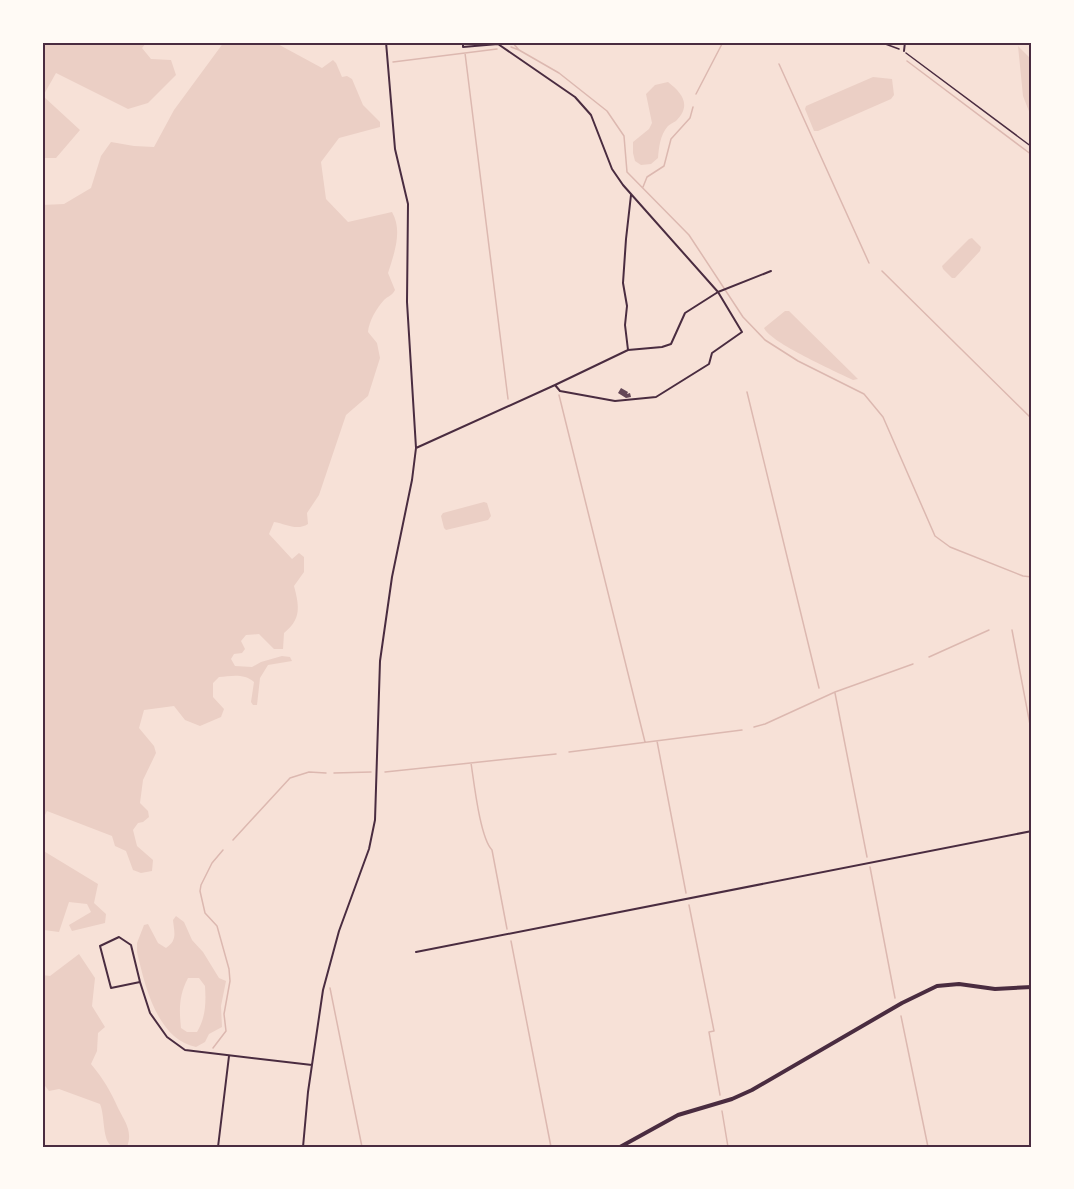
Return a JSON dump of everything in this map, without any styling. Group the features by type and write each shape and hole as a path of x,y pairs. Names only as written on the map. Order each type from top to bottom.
{"main road":[{"path":"620,1147 678,1115 732,1099 752,1089 902,1003 937,986 959,984 995,989 1032,987"}],"street":[{"path":"303,1147 323,990 339,931 369,849 375,820 380,661 416,448 407,302 408,204 395,149 386,42"},
{"path":"463,42 463,47 498,44 575,97 591,115 612,169 631,195 718,292 742,332 712,353 709,364 656,397 615,401 560,391 555,385"},
{"path":"904,42 904,51"},
{"path":"628,350 625,325 627,306 623,283 631,195"},
{"path":"416,448 628,350 662,347 670,344 685,313 718,292 771,271"},
{"path":"416,952 1032,831"},
{"path":"140,982 111,988 100,946 119,937 131,945 150,1013 167,1037 185,1050 312,1065"},
{"path":"218,1147 229,1056"}],"path":[{"path":"880,42 904,51 1032,147"}],"shaded area":[{"path":"42,42 147,42 142,48 151,59 171,60 176,75 148,103 128,109 56,73 43,96 80,130 56,158 42,158"},
{"path":"224,42 274,42 322,68 333,60 342,77 347,76 352,79 363,105 380,122 380,127 339,138 321,162 326,199 348,222 392,212 397,235 388,273 395,290 373,315 368,332 377,343 380,358 368,396 346,415 319,495 307,513 308,524 296,527 274,522 269,534 292,559 299,553 304,557 304,572 294,586 298,611 294,622 284,633 283,649 274,649 259,634 246,635 241,641 245,649 242,653 234,654 231,659 235,666 252,667 282,656 290,657 292,661 268,665 260,678 257,705 251,702 254,682 250,679 242,676 219,677 213,683 213,697 224,709 221,717 200,726 185,720 174,706 144,710 139,728 154,746 156,753 143,780 140,803 148,811 149,817 138,823 133,830 137,846 153,860 152,871 141,873 133,870 126,851 115,846 112,836 47,811 42,821 42,205 64,204 91,188 101,156 111,142 154,147 174,110"},
{"path":"1018,46 1032,60 1032,119 1023,96"},
{"path":"873,77 892,79 894,95 891,99 814,131 805,109 806,106"},
{"path":"668,82 681,95 683,110 676,121 663,133 658,158 651,164 641,165 635,161 633,142 649,129 652,123 646,94 655,85"},
{"path":"972,238 981,247 980,251 955,278 952,278 942,266"},
{"path":"785,311 789,311 858,379 853,380 819,364 790,349 769,334 764,328"},
{"path":"487,503 491,516 488,520 446,530 444,528 441,516 443,513"},
{"path":"42,850 98,884 94,903 106,914 105,923 72,931 69,925 91,912 87,904 69,902 59,932 42,931"},
{"path":"176,916 184,922 192,940 203,952 219,978 226,981 221,1006 222,1027 209,1034 205,1042 196,1047 171,1034 162,1022 149,995 137,952 137,943 144,925 148,924 158,943 166,948 170,945 174,936 173,920","holes":["188,978 199,978 205,986 204,1015 197,1032 187,1032 181,1028 181,996"]},
{"path":"79,954 95,978 92,1006 105,1027 98,1033 97,1051 91,1064 106,1085 126,1122 129,1131 127,1147 114,1147 109,1143 100,1104 59,1089 49,1091 42,1082 42,975 50,976"}],"building":[{"path":"621,388 628,392 627,394 630,393 631,397 626,398 618,393"}],"waterway":[{"path":"512,42 519,50 559,73 607,111 624,136 627,172 689,235 743,317 765,340 798,361 864,394 883,417 935,536 950,547 1023,576 1032,577"},
{"path":"696,94 723,42"},
{"path":"511,47 519,50"},
{"path":"393,62 497,49"},
{"path":"465,53 508,399"},
{"path":"907,61 1032,155"},
{"path":"779,64 869,263"},
{"path":"643,187 647,177 664,166 671,139 690,118 693,107"},
{"path":"882,271 1032,419"},
{"path":"747,392 819,688"},
{"path":"559,395 645,742"},
{"path":"929,657 989,630"},
{"path":"1012,630 1032,735"},
{"path":"754,727 835,692 913,664"},
{"path":"835,693 867,857"},
{"path":"569,752 742,730"},
{"path":"657,741 686,893"},
{"path":"385,772 556,754"},
{"path":"471,763 481,822 492,850 507,929"},
{"path":"233,840 290,778 309,772 326,773"},
{"path":"334,773 371,772"},
{"path":"213,1048 226,1031 224,1014 230,981 217,926 205,913 200,891 212,863 223,850"},
{"path":"870,867 895,998"},
{"path":"689,905 714,1031 709,1032 720,1095"},
{"path":"511,941 551,1147"},
{"path":"330,988 362,1147"},
{"path":"901,1016 928,1147"},
{"path":"722,1111 728,1147"}]}
